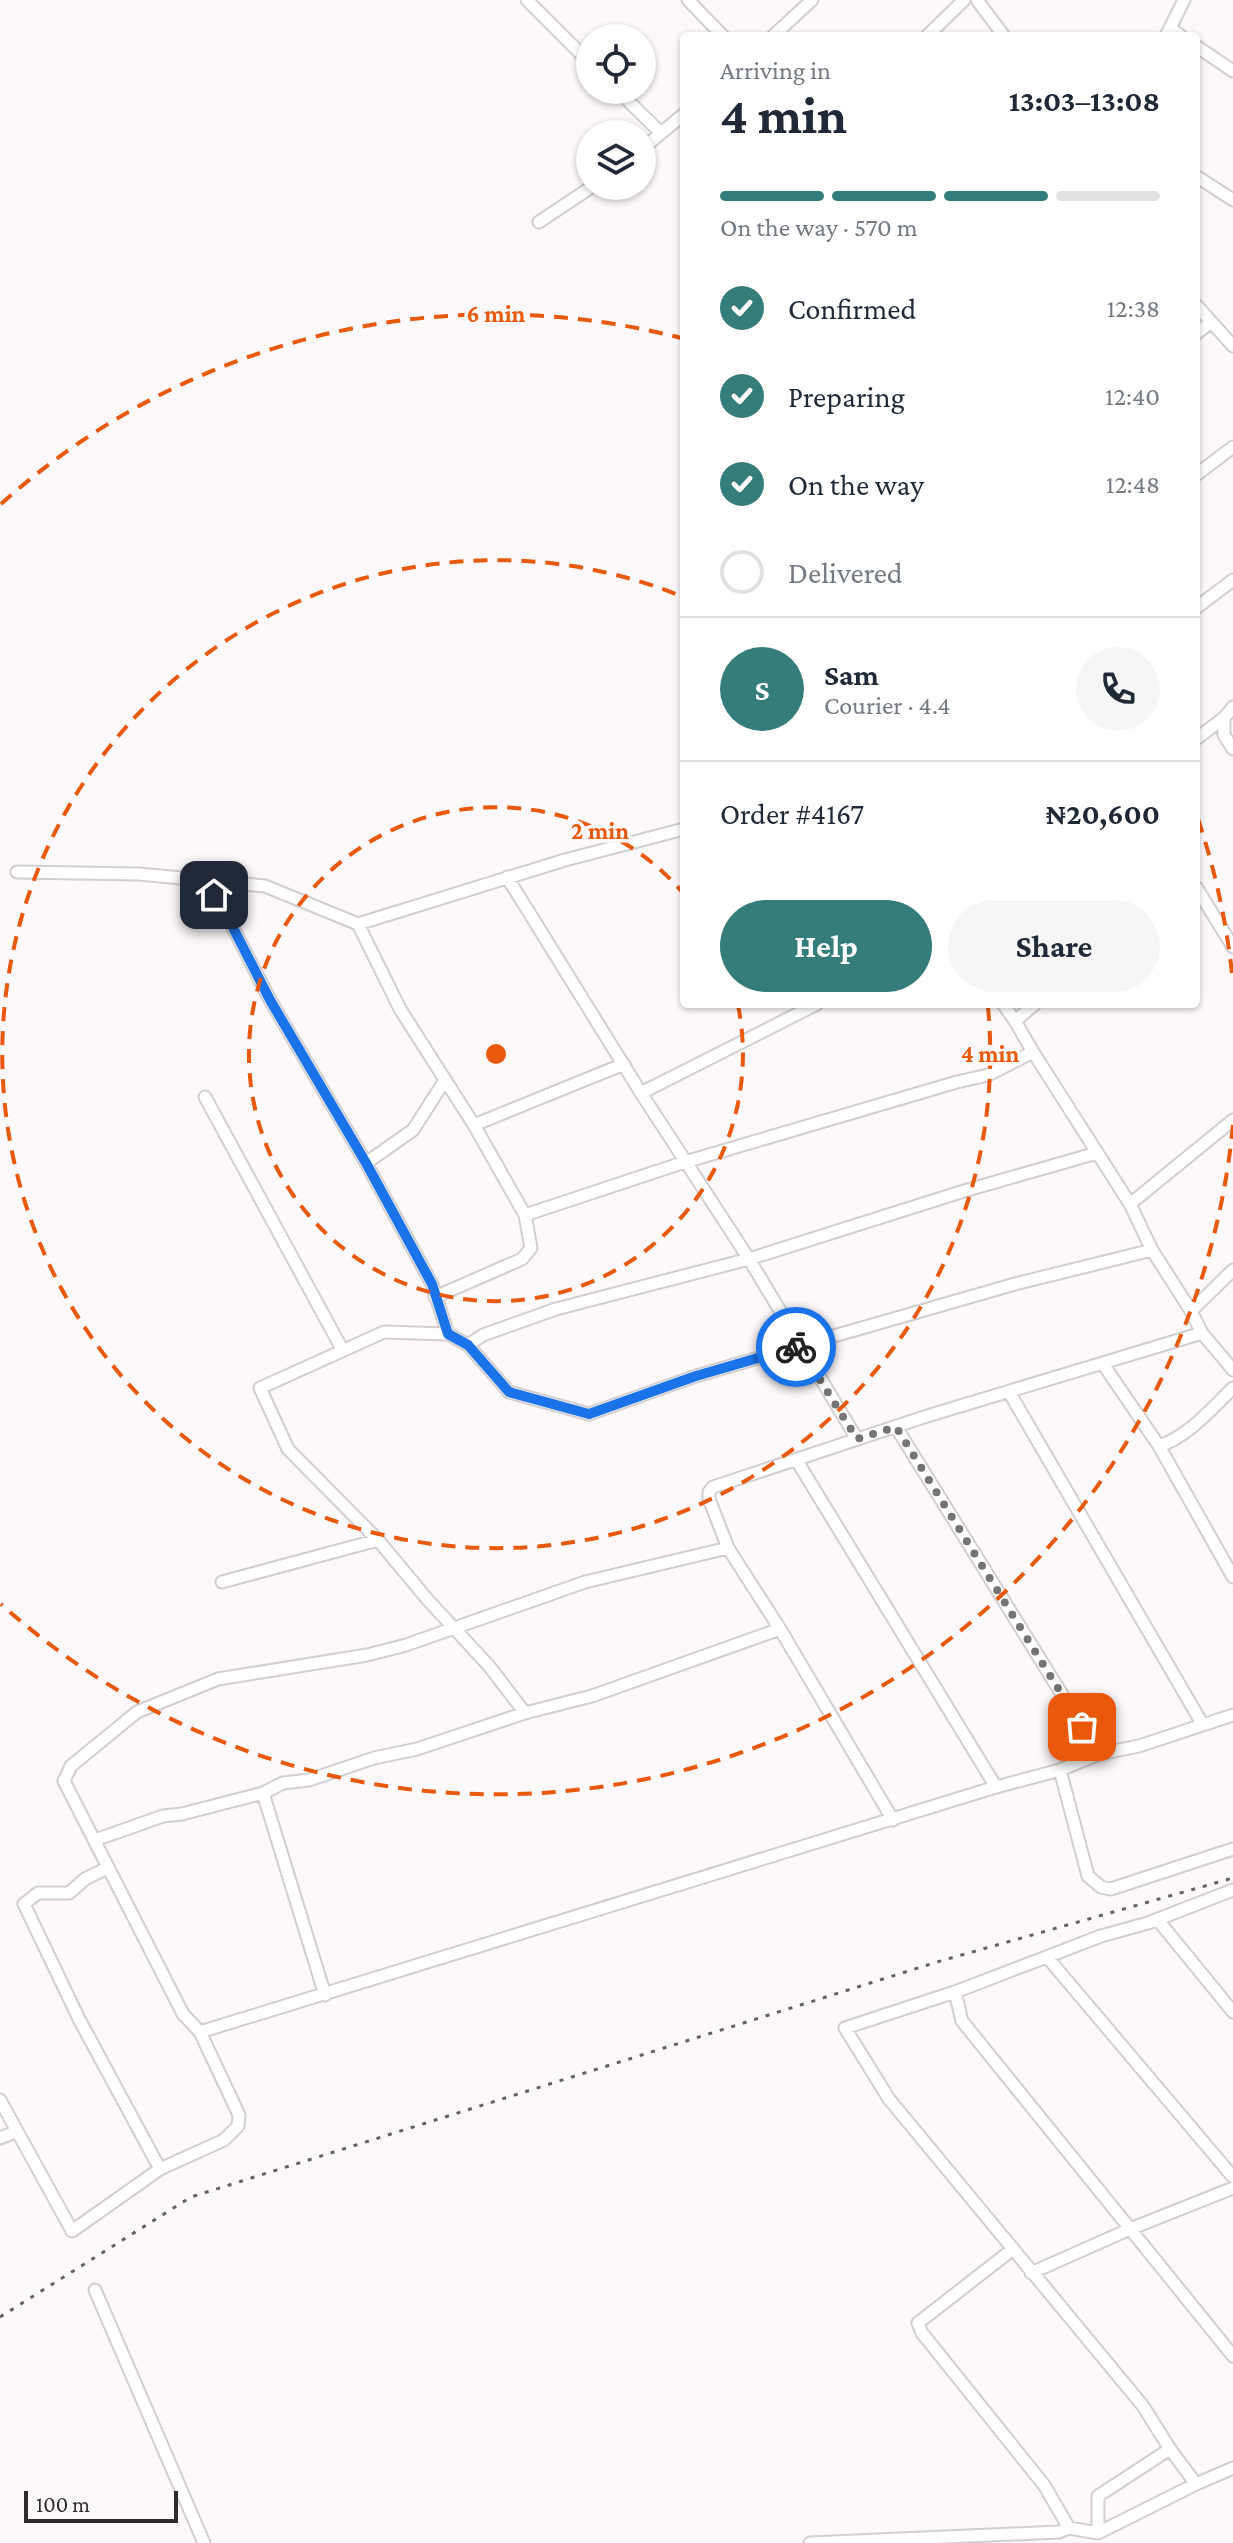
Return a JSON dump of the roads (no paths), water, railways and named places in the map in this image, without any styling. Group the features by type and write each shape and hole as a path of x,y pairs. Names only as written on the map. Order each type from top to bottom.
{"street":[{"path":"527,0 576,49"},
{"path":"688,0 719,32"},
{"path":"777,32 812,0"},
{"path":"931,32 964,0"},
{"path":"977,0 1001,32"},
{"path":"1168,32 1184,0"},
{"path":"1200,49 1233,71"},
{"path":"631,104 661,133"},
{"path":"656,137 680,117"},
{"path":"1200,179 1233,200"},
{"path":"539,222 576,197"},
{"path":"1200,310 1233,346"},
{"path":"1200,331 1211,322"},
{"path":"1200,472 1233,447"},
{"path":"1200,605 1233,580"},
{"path":"1200,736 1233,707"},
{"path":"1224,718 1224,735 1233,749"},
{"path":"17,872 139,874 265,886 358,924 507,877 680,830"},
{"path":"507,877 749,1259 857,1439"},
{"path":"203,878 225,912 270,1000 366,1163 432,1284 448,1334"},
{"path":"1200,893 1233,947"},
{"path":"358,924 400,1009 474,1125 525,1215 531,1248 522,1259 435,1297"},
{"path":"641,1093 809,1008"},
{"path":"1006,1008 1130,1204 1152,1250 1202,1333 1233,1370"},
{"path":"1015,1021 1030,1008"},
{"path":"525,1215 685,1162 988,1075 1033,1052"},
{"path":"474,1125 624,1064"},
{"path":"366,1163 413,1130 445,1080"},
{"path":"205,1097 342,1349"},
{"path":"1130,1204 1233,1120"},
{"path":"468,1345 483,1335 556,1309 749,1259 964,1191 1097,1153"},
{"path":"525,1713 489,1666 378,1540 288,1449 260,1388 384,1332 448,1334 468,1345 509,1392 589,1414 696,1376 1015,1284 1152,1250"},
{"path":"1191,1311 1233,1270"},
{"path":"893,1820 780,1629 728,1548 709,1492 713,1487 857,1439 1202,1333"},
{"path":"1103,1364 1159,1446 1233,1577"},
{"path":"1159,1446 1171,1442 1199,1421 1233,1388"},
{"path":"1009,1392 1203,1725"},
{"path":"896,1427 1099,1754"},
{"path":"797,1461 996,1787"},
{"path":"222,1582 378,1540"},
{"path":"0,2100 72,2231 160,2169 224,2140 238,2126 239,2115 200,2032 183,2014 64,1781 71,1766 137,1712 218,1679 367,1655 406,1645 585,1582 728,1548"},
{"path":"95,1840 163,1816 263,1793 283,1783 309,1780 525,1713 592,1696 780,1629"},
{"path":"200,2032 1233,1715"},
{"path":"1060,1770 1088,1876 1101,1887 1111,1889 1233,1849"},
{"path":"263,1793 325,1995"},
{"path":"107,1868 85,1879 69,1893 38,1893 24,1904 79,2019 160,2169"},
{"path":"1196,2484 1143,2406 889,2099 845,2028 955,1992 1233,1890"},
{"path":"1157,1919 1233,2012"},
{"path":"1047,1957 1233,2177"},
{"path":"955,1992 962,2021 1233,2356"},
{"path":"0,2138 15,2132"},
{"path":"1031,2273 1233,2188"},
{"path":"1013,2249 918,2323 922,2333 1044,2485 1069,2528"},
{"path":"95,2290 204,2543"},
{"path":"1098,2533 1098,2496 1170,2449"},
{"path":"810,2543 1059,2532 1069,2528 1098,2533 1233,2468"}],"railway":[{"path":"0,2317 191,2197 937,1962 1233,1878"}]}
